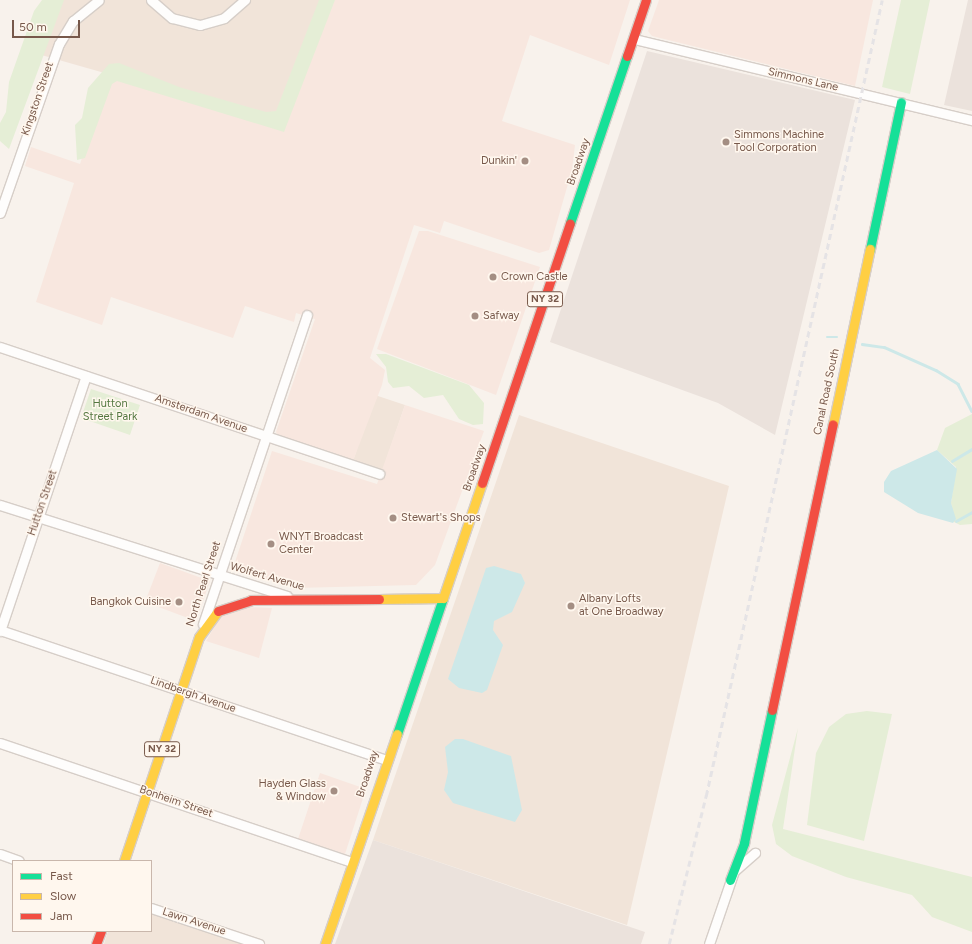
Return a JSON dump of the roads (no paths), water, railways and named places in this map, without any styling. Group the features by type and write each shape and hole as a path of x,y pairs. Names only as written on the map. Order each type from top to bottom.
{"street":[{"name":"Kingston Street","path":"0,213 59,44 73,21 99,0"},
{"path":"151,0 172,18 200,25 224,18 245,0"},
{"name":"Broadway","path":"325,944 386,760 443,598 646,0"},
{"name":"Simmons Lane","path":"634,39 972,120"},
{"name":"Canal Road South","path":"730,880 744,843 901,102"},
{"name":"North Pearl Street","path":"124,860 307,315"},
{"name":"Amsterdam Avenue","path":"0,347 379,474"},
{"name":"Hutton Street","path":"0,630 86,376"},
{"name":"Wolfert Avenue","path":"0,505 220,576 300,600 443,598"},
{"name":"NY 32","path":"199,637 216,612 234,603 300,600"},
{"name":"Lindbergh Avenue","path":"0,630 386,760"},
{"name":"Bonheim Street","path":"0,743 352,862"},
{"path":"709,944 730,880 739,865 755,853"},
{"path":"0,854 16,860"},
{"name":"Lawn Avenue","path":"152,908 260,944"},
{"path":"96,944 101,932"}],"water":[{"path":"937,450 957,469 951,503 956,519 953,523 918,513 884,492 884,482 891,471"},
{"path":"494,566 521,574 525,583 512,612 494,621 493,630 503,645 487,690 482,693 459,688 448,679 486,568"},
{"path":"455,739 463,739 511,756 522,810 515,822 453,803 444,790 448,772 445,747"}],"waterway":[{"path":"827,337 837,337"},
{"path":"862,344 884,347 936,370 958,384 972,411"},
{"path":"952,461 972,449"},
{"path":"956,521 972,512"}],"railway":[{"path":"669,944 706,796 882,0"}],"place":[{"name":"Simmons Machine Tool Corporation","path":"726,142"},
{"name":"Dunkin'","path":"525,161"},
{"name":"Crown Castle","path":"493,277"},
{"name":"Safway","path":"475,316"},
{"name":"Stewart's Shops","path":"393,518"},
{"name":"WNYT Broadcast Center","path":"271,544"},
{"name":"Bangkok Cuisine","path":"179,602"},
{"name":"Albany Lofts at One Broadway","path":"571,606"},
{"name":"Hayden Glass & Window","path":"334,791"}],"park label":[{"name":"Hutton Street Park","path":"110,411"}]}
